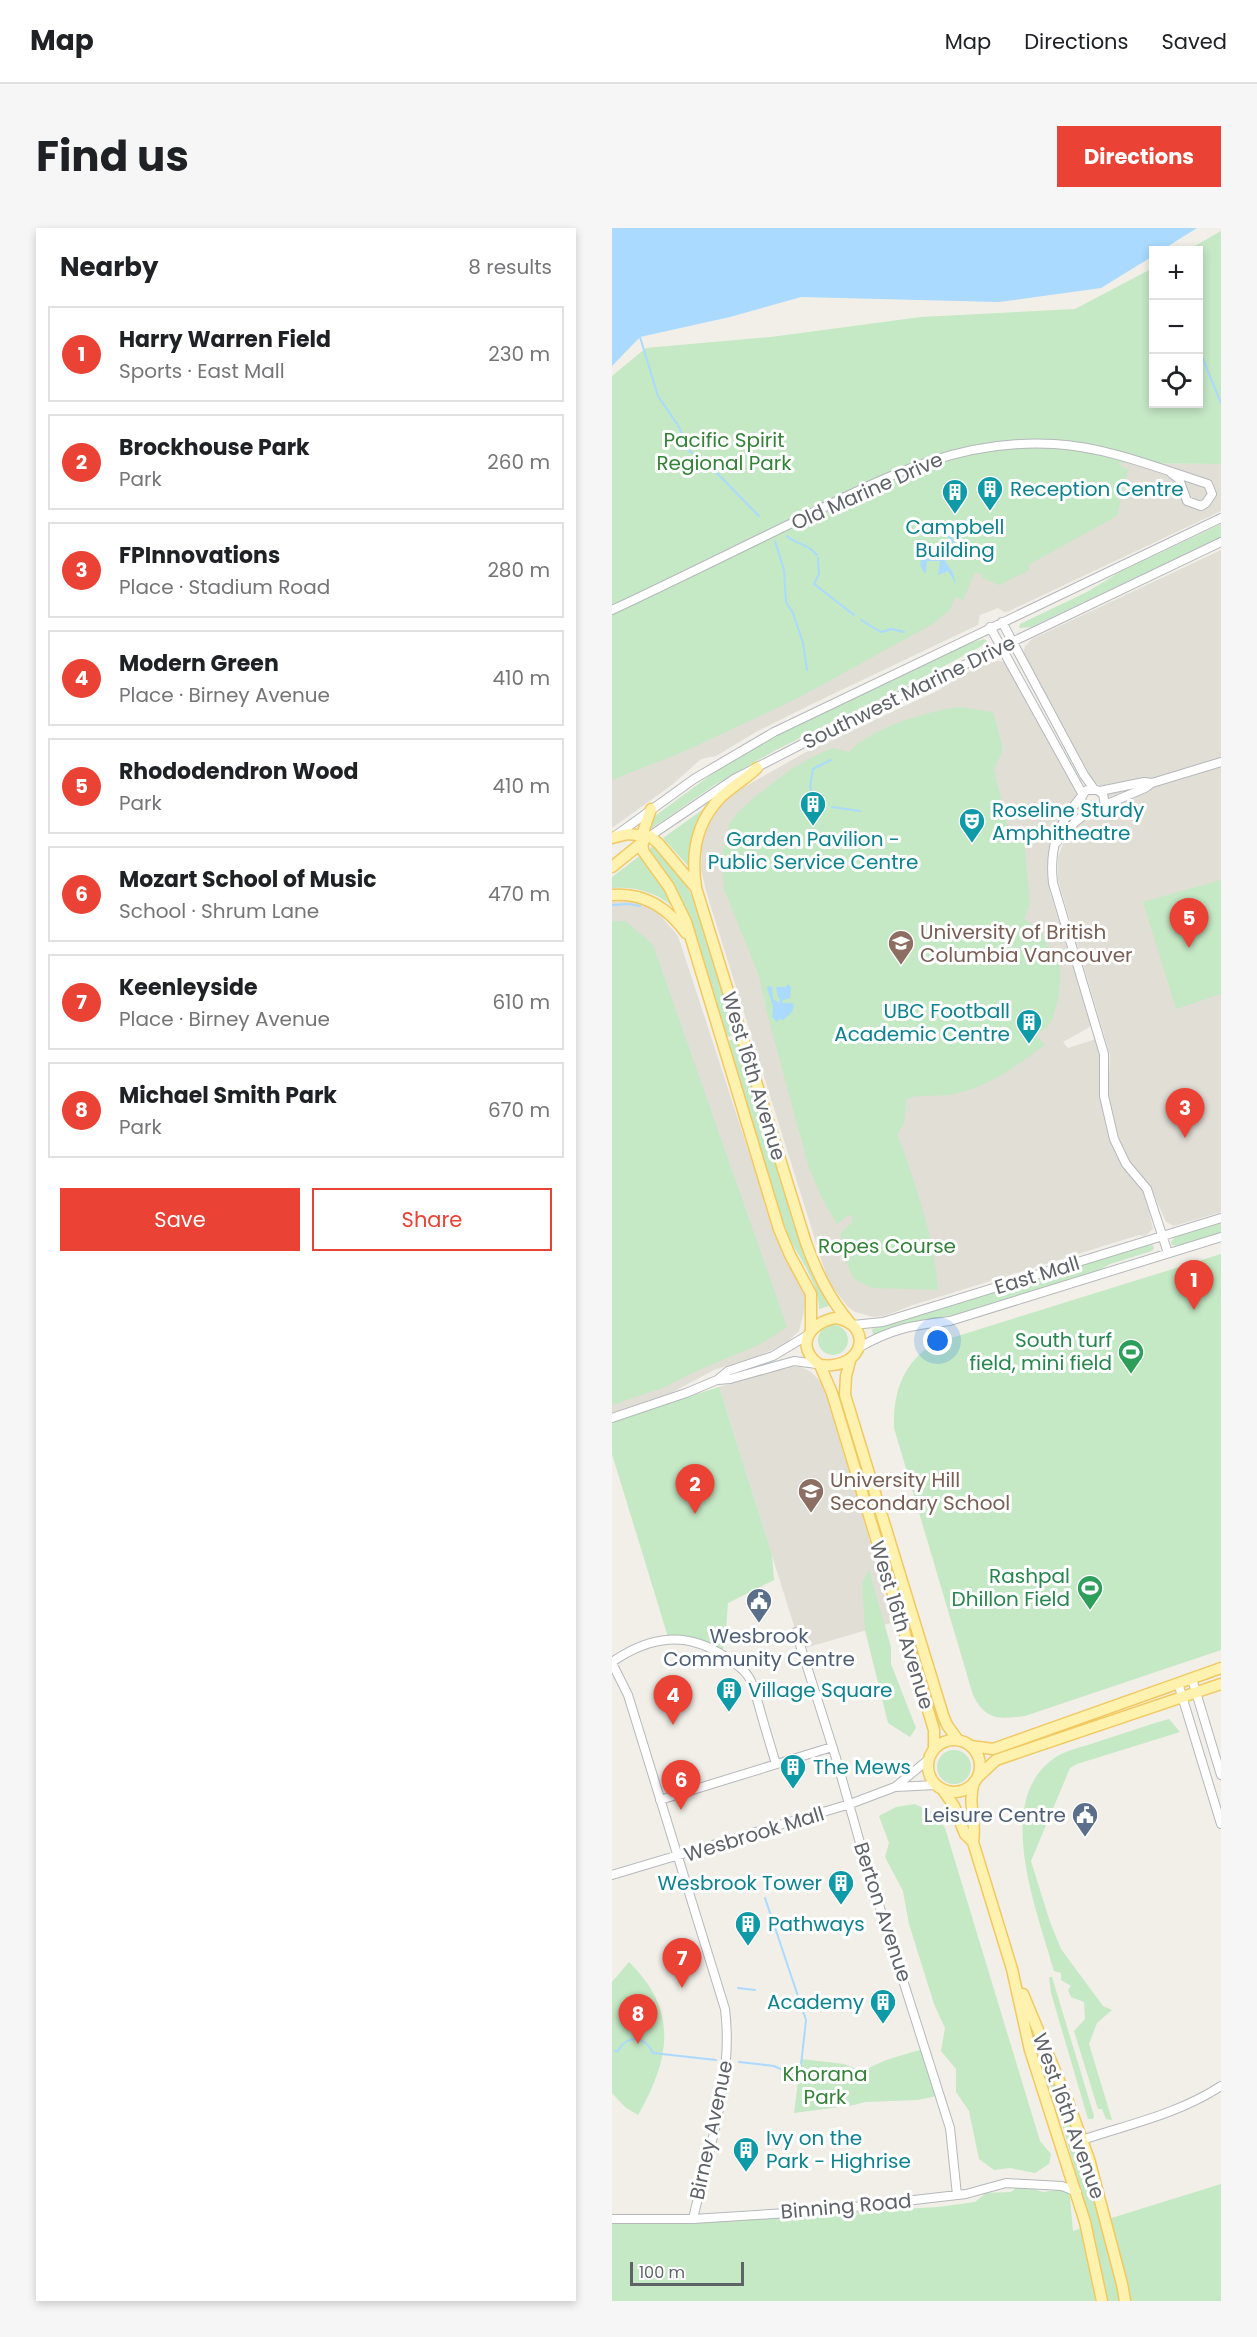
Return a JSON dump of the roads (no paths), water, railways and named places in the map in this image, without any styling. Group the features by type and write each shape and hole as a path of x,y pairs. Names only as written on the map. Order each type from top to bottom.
{"main road":[{"path":"696,888 694,850 701,825 720,798 757,768"},
{"path":"613,837 644,838 651,809"},
{"name":"Southwest Marine Drive","path":"612,867 644,838"},
{"name":"West 16th Avenue","path":"809,1332 811,1294 779,1229 682,911 669,887 643,851 644,838 659,844 696,888 806,1243 822,1284 852,1324"},
{"path":"612,895 638,896 656,903 671,915 692,940"},
{"path":"836,1317 852,1324 858,1335 858,1348 850,1361 835,1366 819,1364 808,1349 809,1332 818,1323 836,1317"},
{"name":"West 16th Avenue","path":"850,1361 845,1395 943,1715 958,1740"},
{"name":"West 16th Avenue","path":"819,1364 832,1393 934,1730 931,1754"},
{"path":"1221,1668 993,1749 971,1746 958,1740 946,1741 931,1754 928,1771 939,1787 951,1792 961,1791 996,1760 1221,1684"},
{"path":"971,1746 979,1760 976,1779"},
{"name":"West 16th Avenue","path":"976,1779 970,1802 975,1831 973,1842 1012,1969 1030,2050 1077,2192 1102,2301"},
{"name":"West 16th Avenue","path":"939,1787 954,1806 965,1834 973,1842"},
{"name":"West 16th Avenue","path":"1012,1969 1082,2140 1098,2189 1125,2301"}],"street":[{"name":"Old Marine Drive","path":"612,610 901,471 960,451 1012,444 1056,444 1105,452 1208,484 1212,494 1206,503 1201,506 1187,501 1179,479 1171,473"},
{"name":"Southwest Marine Drive","path":"613,837 694,779 774,732 1221,518"},
{"name":"Southwest Marine Drive","path":"644,838 734,779 884,702 1221,542"},
{"path":"1002,622 1084,776 1104,798 1105,805"},
{"path":"990,627 1082,796 1082,807 1088,812"},
{"path":"1055,845 1075,822 1088,812 1098,812 1105,805 1152,783 1221,762"},
{"path":"1152,783 1144,782 1087,790 1061,824 1052,865 1053,883 1104,1054 1104,1096 1114,1139 1126,1164 1147,1189 1168,1253"},
{"name":"East Mall","path":"852,1324 883,1322 1221,1218"},
{"name":"East Mall","path":"858,1348 893,1331 915,1324 950,1321 1221,1237"},
{"path":"612,1418 686,1393 717,1380 728,1371 772,1356 809,1332"},
{"path":"717,1380 730,1379 794,1361 819,1364"},
{"name":"Berton Avenue","path":"796,1632 850,1804 866,1864 951,2128 957,2195"},
{"path":"612,1662 635,1647 670,1640 697,1644 710,1648 723,1656 739,1666 749,1677 776,1764"},
{"name":"Birney Avenue","path":"612,1662 628,1695 725,2009 728,2035 724,2081 693,2219"},
{"path":"1192,1679 1221,1775"},
{"path":"1178,1683 1221,1824"},
{"path":"660,1800 832,1747"},
{"name":"Wesbrook Mall","path":"895,1787 931,1754"},
{"name":"Wesbrook Mall","path":"612,1875 850,1804 895,1787 939,1787"},
{"path":"1082,2140 1165,2115 1196,2101 1221,2086"},
{"name":"Binning Road","path":"612,2218 693,2219 819,2211 977,2193 1006,2182 1062,2186 1077,2192"}],"water":[{"path":"612,228 1197,228 1168,246 1149,246 1149,258 1101,288 999,302 801,297 730,317 640,337 612,366"},
{"path":"947,530 955,543 945,561 953,573 956,584 948,571 938,575 940,561 927,561 924,573 920,565 922,556 929,554 942,556 949,548 950,539 943,531"},
{"path":"788,984 791,987 790,998 783,1000 782,1003 793,1003 794,1006 792,1012 777,1022 772,1017 773,1006 767,988 772,987 773,999 779,1003 776,987 786,987"}],"waterway":[{"path":"640,337 658,396 679,427 687,449 712,468 759,516"},
{"path":"1201,354 1221,403"},
{"path":"787,536 810,548 817,555"},
{"path":"775,541 784,570 786,602 793,613 803,643 807,670"},
{"path":"818,558 819,574 814,584 854,615"},
{"path":"861,620 881,632 892,629 904,632"},
{"path":"825,804 813,796 810,786 813,769 831,760"},
{"path":"832,807 860,811"},
{"path":"612,905 640,906"},
{"path":"765,1898 806,2020 800,2074"},
{"path":"738,1988 755,1990"},
{"path":"615,2051 618,2051 626,2042 636,2039 650,2047 653,2053 716,2060"},
{"path":"739,2062 774,2066 789,2073 812,2075"}],"place":[{"name":"Reception Centre","path":"990,512"},
{"name":"Campbell Building","path":"955,515"},
{"name":"Garden Pavilion - Public Service Centre","path":"813,827"},
{"name":"Roseline Sturdy Amphitheatre","path":"972,844"},
{"name":"Rhododendron Wood","path":"1189,948"},
{"name":"University of British Columbia Vancouver","path":"901,966"},
{"name":"UBC Football Academic Centre","path":"1029,1045"},
{"name":"FPInnovations","path":"1185,1138"},
{"name":"Harry Warren Field","path":"1194,1310"},
{"name":"South turf field, mini field","path":"1131,1375"},
{"name":"Brockhouse Park","path":"695,1514"},
{"name":"University Hill Secondary School","path":"811,1514"},
{"name":"Rashpal Dhillon Field","path":"1090,1611"},
{"name":"Wesbrook Community Centre","path":"759,1624"},
{"name":"Village Square","path":"729,1713"},
{"name":"Modern Green","path":"673,1725"},
{"name":"The Mews","path":"793,1790"},
{"name":"Mozart School of Music","path":"681,1810"},
{"name":"Leisure Centre","path":"1085,1838"},
{"name":"Wesbrook Tower","path":"841,1906"},
{"name":"Pathways","path":"748,1947"},
{"name":"Keenleyside","path":"682,1988"},
{"name":"Academy","path":"883,2025"},
{"name":"Michael Smith Park","path":"638,2044"},
{"name":"Ivy on the Park - Highrise","path":"746,2173"}],"park label":[{"name":"Pacific Spirit Regional Park","path":"724,452"},
{"name":"Ropes Course","path":"887,1246"},
{"name":"Khorana Park","path":"825,2086"}]}
